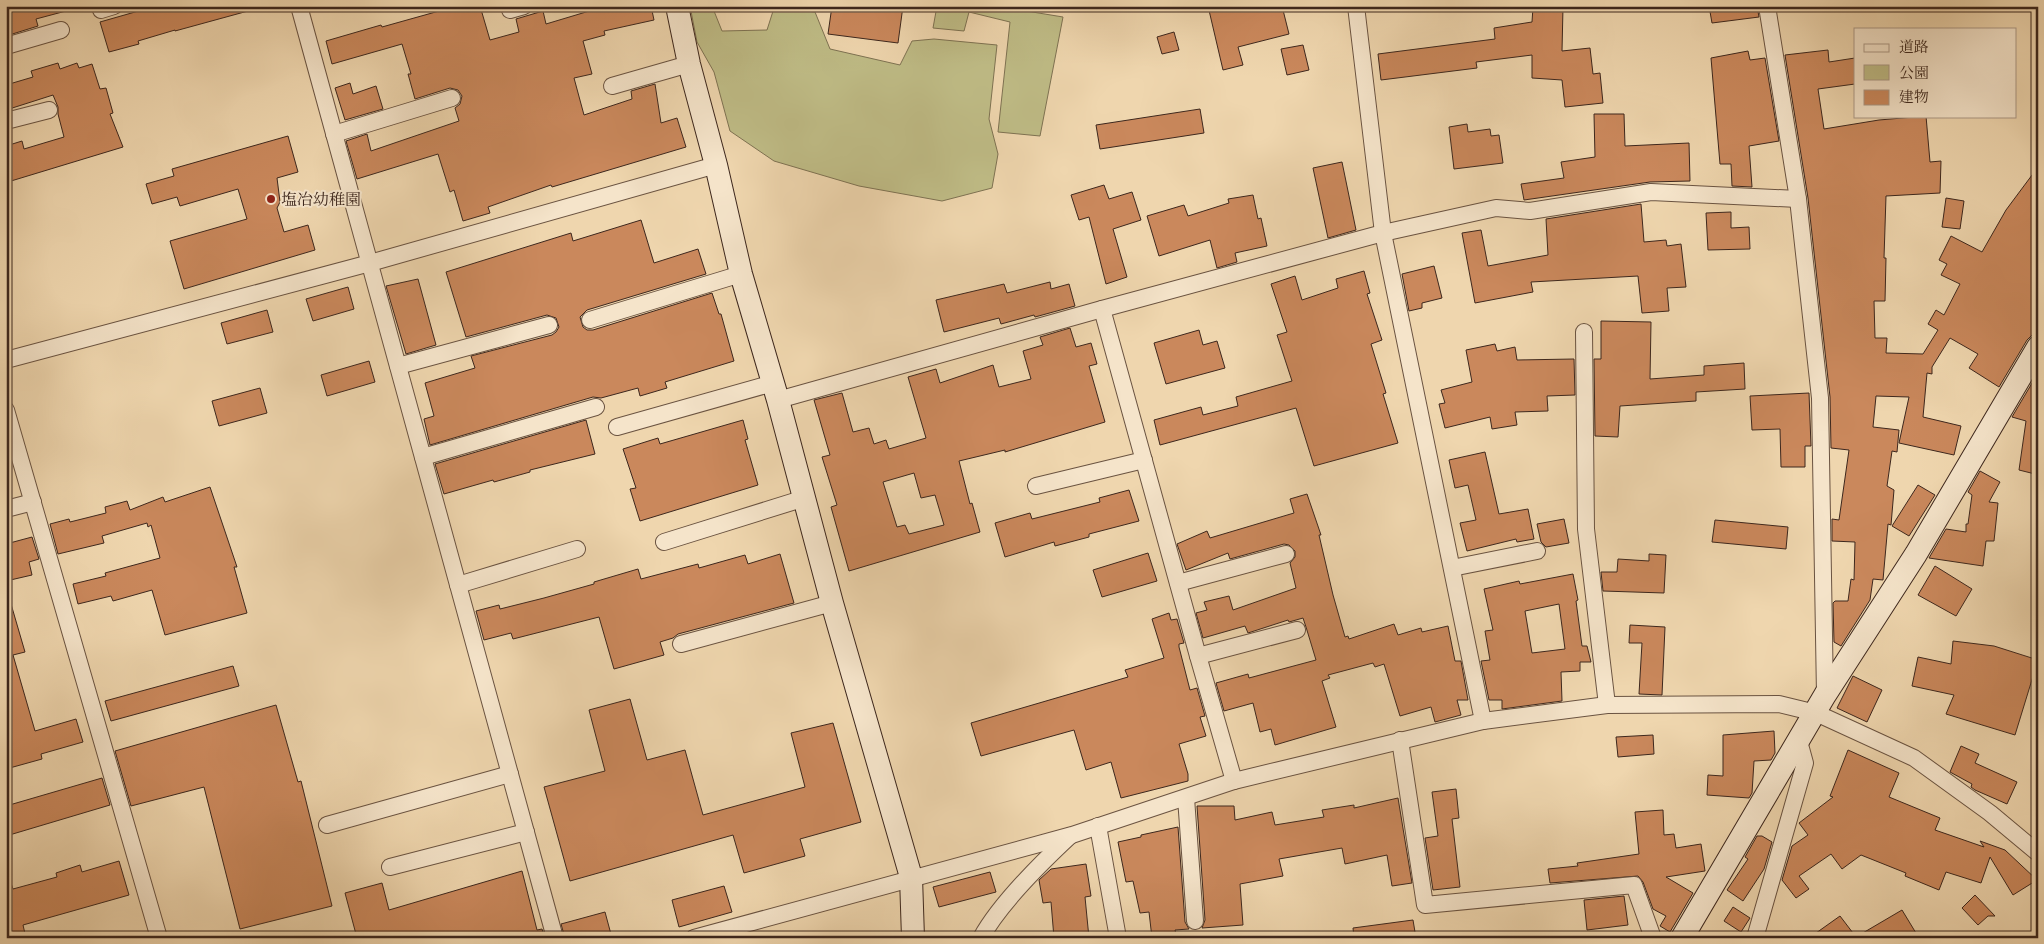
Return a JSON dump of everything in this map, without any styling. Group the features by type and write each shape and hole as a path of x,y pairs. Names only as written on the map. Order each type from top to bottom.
{"street":[{"path":"299,6 555,938"},
{"path":"677,6 689,64 716,165 741,274 805,498 832,604 911,877 913,938"},
{"path":"1356,6 1383,233 1483,721"},
{"path":"1767,6 1798,199 1820,398 1821,704"},
{"path":"6,46 61,30"},
{"path":"612,86 689,64"},
{"path":"334,134 452,98"},
{"path":"6,121 49,110"},
{"path":"6,360 370,263 716,165"},
{"path":"617,427 775,391 1102,309 1383,233 1496,208 1530,210 1651,192 1798,199"},
{"path":"590,320 741,274"},
{"path":"1102,309 1234,781"},
{"path":"398,366 549,324"},
{"path":"1584,332 1586,529 1607,705"},
{"path":"1682,938 1821,704 1916,554 2038,347"},
{"path":"423,457 596,407"},
{"path":"6,410 159,938"},
{"path":"1036,486 1144,460"},
{"path":"664,542 805,498"},
{"path":"6,509 33,502"},
{"path":"458,585 577,549"},
{"path":"1452,568 1537,552"},
{"path":"1178,583 1286,554"},
{"path":"681,644 832,604"},
{"path":"1198,656 1297,630"},
{"path":"694,938 911,877 1072,835 1234,781 1483,721 1607,705 1821,704 1914,758 2038,852"},
{"path":"1400,740 1425,906 1634,886 1653,938"},
{"path":"1755,938 1805,763 1799,741"},
{"path":"327,825 510,774"},
{"path":"1186,798 1194,921"},
{"path":"1098,826 1118,938"},
{"path":"390,867 526,832"},
{"path":"981,938 988,925 1016,892 1051,854 1072,835"}],"green space":[{"path":"690,6 712,6 722,31 767,30 774,8 815,12 830,49 900,65 912,41 934,39 997,45 989,119 998,154 992,188 942,201 859,186 774,161 730,131 714,72 697,42"},
{"path":"937,6 1014,6 1014,9 1063,17 1040,136 998,132 1010,22 969,12 964,31 933,28"}],"building":[{"path":"6,6 65,6 66,11 36,19 38,26 6,36"},
{"path":"156,6 247,6 248,11 175,30 138,41 139,44 109,52 100,22"},
{"path":"457,6 480,6 490,40 519,32 516,19 543,11 546,24 606,6 651,6 654,20 604,31 605,35 583,41 592,74 574,78 584,115 632,99 631,91 655,84 661,123 677,118 686,147 552,187 551,185 488,207 490,213 463,221 454,190 450,192 438,154 357,179 346,141 367,134 371,151 459,121 455,108 460,104 462,96 458,90 450,88 415,99 408,74 411,74 402,44 332,64 326,41"},
{"path":"832,6 903,6 898,43 828,34"},
{"path":"1208,6 1282,6 1289,34 1238,47 1243,65 1223,70"},
{"path":"1709,6 1757,6 1759,17 1712,23"},
{"path":"1533,7 1563,7 1562,51 1590,48 1593,74 1600,73 1603,103 1565,107 1562,80 1532,78 1532,55 1476,62 1477,68 1381,80 1378,54 1495,39 1494,28 1532,22"},
{"path":"1174,32 1179,50 1162,54 1157,37"},
{"path":"1303,45 1309,70 1287,75 1281,49"},
{"path":"1828,50 1829,62 1854,58 1854,84 1818,89 1824,129 1879,120 1926,118 1930,162 1941,161 1940,193 1886,196 1885,301 1874,301 1875,338 1887,338 1886,353 1923,354 1938,330 1928,324 1936,310 1944,315 1960,284 1941,275 1947,264 1939,260 1951,236 1982,252 2006,210 2038,167 2038,334 2032,335 2027,340 1999,387 1969,368 1978,354 1950,338 1932,367 1932,374 1927,373 1923,417 1961,426 1954,455 1899,443 1909,397 1876,396 1873,427 1899,430 1897,452 1892,451 1887,486 1894,490 1891,525 1888,524 1883,580 1873,579 1870,600 1841,646 1834,642 1833,603 1835,601 1848,601 1851,579 1854,580 1855,542 1832,541 1832,519 1839,520 1849,450 1831,448 1830,397 1808,198 1785,55"},
{"path":"1748,51 1750,60 1765,58 1779,141 1749,146 1752,187 1732,186 1731,164 1720,164 1711,58"},
{"path":"58,63 60,69 77,63 79,68 92,64 100,89 106,88 113,113 110,114 123,147 11,181 6,161 6,146 22,141 24,149 64,137 58,107 53,95 6,110 6,85 33,77 31,71"},
{"path":"350,83 353,94 376,86 383,109 345,120 335,88"},
{"path":"1200,109 1204,133 1100,149 1096,125"},
{"path":"1594,114 1624,114 1625,146 1689,143 1690,181 1650,182 1524,200 1521,184 1564,178 1561,162 1595,157"},
{"path":"1467,124 1468,132 1490,129 1491,136 1499,135 1503,163 1454,169 1449,127"},
{"path":"288,136 298,172 277,178 280,202 277,208 284,232 308,225 315,250 184,289 170,241 247,219 238,189 180,206 177,197 152,204 146,184 174,176 172,169"},
{"path":"1342,162 1356,230 1328,238 1313,168"},
{"path":"1104,185 1109,199 1132,192 1141,220 1113,229 1127,277 1106,284 1089,217 1079,220 1071,195"},
{"path":"1253,195 1258,219 1261,218 1267,246 1235,253 1237,262 1217,268 1210,240 1159,256 1147,216 1184,205 1188,216 1229,203 1228,199"},
{"path":"1946,198 1964,201 1960,229 1942,227"},
{"path":"1641,204 1644,242 1666,240 1667,246 1681,244 1686,287 1667,288 1669,311 1642,313 1638,276 1531,282 1533,292 1475,303 1462,233 1481,230 1488,266 1548,255 1546,219"},
{"path":"1731,212 1731,228 1749,227 1750,249 1708,250 1706,213"},
{"path":"641,220 654,263 698,249 706,274 587,310 580,317 583,327 587,330 593,330 712,293 719,314 721,314 734,361 665,382 667,388 640,396 638,388 601,398 593,397 430,445 424,419 434,416 425,383 475,368 471,356 552,335 559,327 556,318 547,315 466,337 446,272 571,233 573,241"},
{"path":"1434,266 1442,298 1422,303 1422,308 1409,311 1402,274"},
{"path":"1364,271 1370,293 1367,294 1382,340 1371,344 1386,393 1383,394 1398,443 1314,466 1296,408 1160,445 1154,420 1201,407 1203,415 1238,406 1236,397 1292,381 1277,335 1287,332 1271,284 1295,276 1302,300 1338,288 1336,279"},
{"path":"418,279 436,345 406,354 386,286"},
{"path":"1050,282 1051,289 1069,284 1075,306 1001,324 999,318 944,332 936,300 1004,284 1007,293"},
{"path":"348,287 354,309 313,321 306,299"},
{"path":"267,310 273,332 227,344 221,323"},
{"path":"1601,321 1651,322 1650,379 1704,375 1704,366 1744,363 1745,389 1696,392 1696,401 1620,406 1618,437 1595,436 1594,359 1601,359"},
{"path":"1070,328 1076,347 1091,343 1097,364 1089,366 1105,422 1005,452 1005,450 959,461 970,504 972,503 980,532 849,571 831,507 837,505 822,457 830,455 814,400 842,393 853,432 869,428 874,444 886,440 889,449 926,438 908,377 936,369 940,383 993,365 999,387 1031,379 1023,351 1043,345 1040,337","holes":["914,473 921,498 935,495 944,525 909,534 905,525 897,527 883,482"]},
{"path":"1199,330 1203,345 1217,341 1225,368 1166,384 1154,343"},
{"path":"1495,344 1497,351 1515,347 1517,360 1574,359 1575,395 1547,396 1548,411 1515,412 1517,425 1492,429 1490,417 1445,428 1439,404 1445,403 1441,390 1472,382 1466,350"},
{"path":"369,361 375,382 327,396 321,375"},
{"path":"2038,373 2038,459 2035,474 2019,470 2026,421 2012,417"},
{"path":"260,388 267,413 219,426 212,401"},
{"path":"1809,393 1811,446 1805,446 1805,467 1781,467 1780,429 1752,430 1750,396"},
{"path":"586,420 595,454 444,494 435,464"},
{"path":"743,420 748,439 745,440 758,485 640,521 630,489 636,488 623,449 658,438 660,444"},
{"path":"1485,452 1499,514 1528,509 1534,539 1517,542 1516,539 1467,551 1460,523 1476,520 1468,485 1455,488 1449,460"},
{"path":"1980,471 2000,482 1989,502 1998,503 1994,541 1986,541 1983,566 1929,558 1946,529 1966,532 1972,495 1968,492"},
{"path":"1918,485 1935,495 1909,536 1892,526"},
{"path":"210,487 237,567 234,567 247,613 165,635 152,590 113,601 111,596 78,604 73,584 106,576 105,573 160,558 151,525 148,527 147,523 102,536 104,543 58,554 50,524 69,519 70,522 106,513 105,507 127,501 130,510 163,497 165,502"},
{"path":"1129,490 1139,521 1089,534 1089,537 1055,546 1054,542 1005,557 995,523 1030,513 1032,519 1100,502 1099,498"},
{"path":"1307,494 1321,535 1319,535 1333,595 1345,637 1348,636 1349,639 1394,624 1398,635 1421,628 1422,632 1448,626 1455,661 1461,661 1468,700 1457,700 1461,715 1435,722 1431,707 1400,716 1384,664 1375,667 1373,663 1328,675 1330,678 1322,681 1336,727 1275,745 1271,729 1260,732 1253,703 1224,711 1216,683 1248,674 1249,678 1316,660 1303,618 1289,622 1288,620 1248,633 1245,626 1203,638 1196,613 1207,610 1204,602 1229,596 1233,610 1296,588 1290,563 1295,557 1295,551 1289,545 1284,544 1230,559 1228,553 1186,570 1177,544 1207,531 1210,538 1294,513 1290,499"},
{"path":"1564,519 1569,543 1546,547 1541,542 1537,524"},
{"path":"1715,520 1788,527 1786,549 1712,542"},
{"path":"32,537 39,559 29,562 32,575 6,581 6,544"},
{"path":"1148,553 1157,581 1102,597 1093,570"},
{"path":"780,554 794,603 678,634 673,638 660,642 664,655 614,669 599,617 513,639 511,633 484,640 476,611 499,605 500,609 544,598 638,569 641,579 698,564 699,568 745,555 748,564"},
{"path":"1649,554 1666,555 1664,593 1603,591 1601,572 1617,572 1618,559 1649,561"},
{"path":"1935,566 1972,589 1956,616 1918,595"},
{"path":"1573,574 1578,600 1576,601 1582,646 1587,646 1591,662 1580,662 1580,671 1561,672 1562,701 1502,709 1502,700 1489,700 1481,661 1490,660 1485,631 1493,630 1484,589 1519,581 1520,584","holes":["1559,604 1565,649 1532,653 1525,611"]},
{"path":"6,604 11,604 25,652 13,655 35,731 76,719 83,742 41,754 42,759 6,769"},
{"path":"1169,613 1171,620 1177,619 1184,643 1179,644 1179,647 1190,690 1197,688 1205,716 1200,717 1206,736 1179,744 1188,774 1188,781 1121,798 1111,762 1086,770 1074,730 981,756 971,723 1128,677 1125,670 1164,658 1152,619"},
{"path":"1630,625 1665,627 1662,695 1639,694 1642,643 1629,643"},
{"path":"1953,641 1994,646 2038,660 2015,735 1946,714 1954,695 1912,686 1918,657 1951,664"},
{"path":"233,666 239,686 111,721 105,701"},
{"path":"1853,676 1882,690 1867,722 1837,708"},
{"path":"630,699 647,760 685,750 703,815 805,787 791,733 833,723 861,822 800,839 805,856 744,873 733,835 570,881 544,787 605,771 589,710"},
{"path":"276,705 298,782 301,781 332,906 240,929 204,787 131,806 115,751"},
{"path":"1774,731 1775,753 1771,760 1754,761 1752,793 1749,798 1707,795 1708,775 1723,776 1723,735"},
{"path":"1653,735 1654,754 1618,757 1616,737"},
{"path":"1961,746 1979,754 1975,763 2017,782 2007,804 1975,790 1971,787 1972,784 1950,772"},
{"path":"1848,750 1899,773 1889,797 1940,818 1935,830 1984,847 1980,841 2005,850 2037,880 2013,895 1990,857 1981,883 1946,872 1939,890 1905,876 1906,873 1861,855 1842,869 1831,854 1799,876 1809,889 1796,898 1782,880 1792,846 1808,835 1799,823 1833,797 1830,796"},
{"path":"102,778 110,805 6,836 6,806"},
{"path":"1456,789 1459,818 1452,819 1460,887 1433,890 1425,838 1438,836 1432,792"},
{"path":"1398,798 1412,883 1392,886 1387,855 1345,864 1342,848 1279,859 1283,876 1240,884 1243,925 1202,928 1205,920 1197,806 1234,806 1235,820 1272,812 1275,825 1324,817 1322,810 1354,805 1354,808"},
{"path":"1663,810 1664,835 1674,834 1676,848 1701,844 1705,871 1666,877 1693,893 1670,932 1660,926 1666,916 1653,909 1643,882 1638,876 1550,883 1548,869 1578,866 1577,863 1639,854 1635,812"},
{"path":"1178,827 1185,922 1189,929 1175,930 1177,938 1152,938 1149,912 1140,913 1133,881 1126,882 1118,842"},
{"path":"1757,836 1762,836 1772,842 1764,869 1743,901 1727,890 1748,859 1745,857"},
{"path":"119,861 129,895 23,925 26,938 6,938 6,883 11,883 13,889 57,877 56,873 80,865 82,872"},
{"path":"1086,864 1091,896 1085,897 1089,938 1054,938 1051,902 1043,903 1039,880 1051,869"},
{"path":"522,871 537,930 542,929 545,938 357,938 345,893 382,883 389,910"},
{"path":"990,872 996,892 939,907 933,887"},
{"path":"724,886 732,912 679,927 672,900"},
{"path":"1975,895 1995,916 1988,916 1978,925 1962,908"},
{"path":"1624,896 1628,925 1587,930 1584,900"},
{"path":"1733,907 1750,918 1741,932 1724,921"},
{"path":"1902,910 1919,938 1809,938 1840,916 1856,937"},
{"path":"605,912 612,938 565,938 561,924"},
{"path":"1413,920 1416,938 1354,938 1353,928"}],"place":[{"name":"塩冶幼稚園","path":"271,199"}]}
